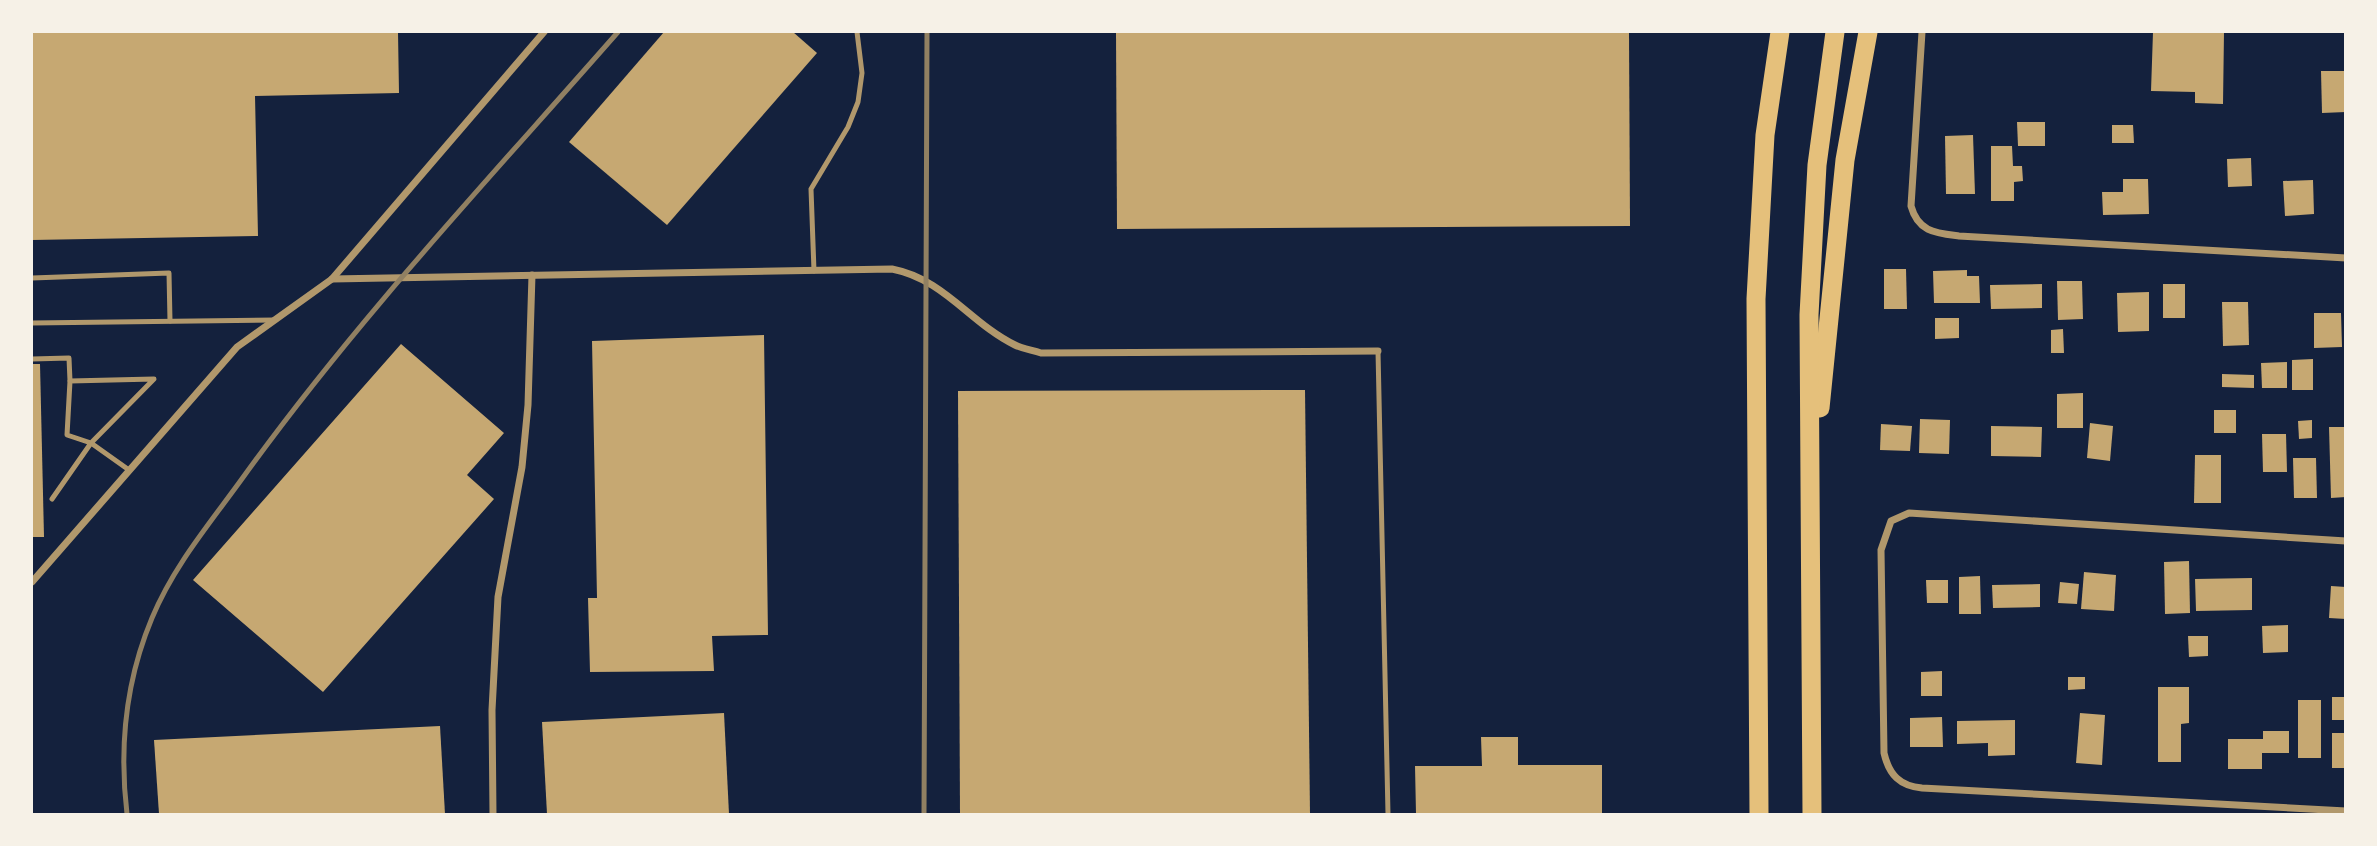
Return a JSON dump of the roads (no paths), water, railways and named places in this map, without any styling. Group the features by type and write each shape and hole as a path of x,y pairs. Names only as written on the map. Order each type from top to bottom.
{"highway":[{"path":"1759,814 1756,299 1765,135 1780,32"},
{"path":"1812,814 1811,250 1821,129 1835,32"},
{"path":"1810,500 1842,187 1868,32"}],"street":[{"path":"32,582 237,347 332,279 544,32"},
{"path":"1922,32 1911,206 1915,218 1931,232 1959,236 2346,258"},
{"path":"332,279 892,270 914,274 943,290 1007,340 1041,353 1378,351"},
{"path":"493,814 492,721 498,597 522,467 528,405 532,275"},
{"path":"2346,541 1922,513 1899,515 1886,530 1881,565 1884,753 1887,765 1896,779 1904,785 2346,811"}],"lane":[{"path":"814,271 811,189 848,127 858,102 862,73 857,32"},
{"path":"32,278 169,273 170,321"},
{"path":"32,323 275,320"},
{"path":"1378,351 1388,814"},
{"path":"32,359 69,358 67,435 91,443 130,470"},
{"path":"52,499 91,443 154,379 70,381"}],"railway":[{"path":"127,814 125,739 136,665 152,618 182,562 332,361 426,249 618,32"},
{"path":"924,814 927,32"}]}
